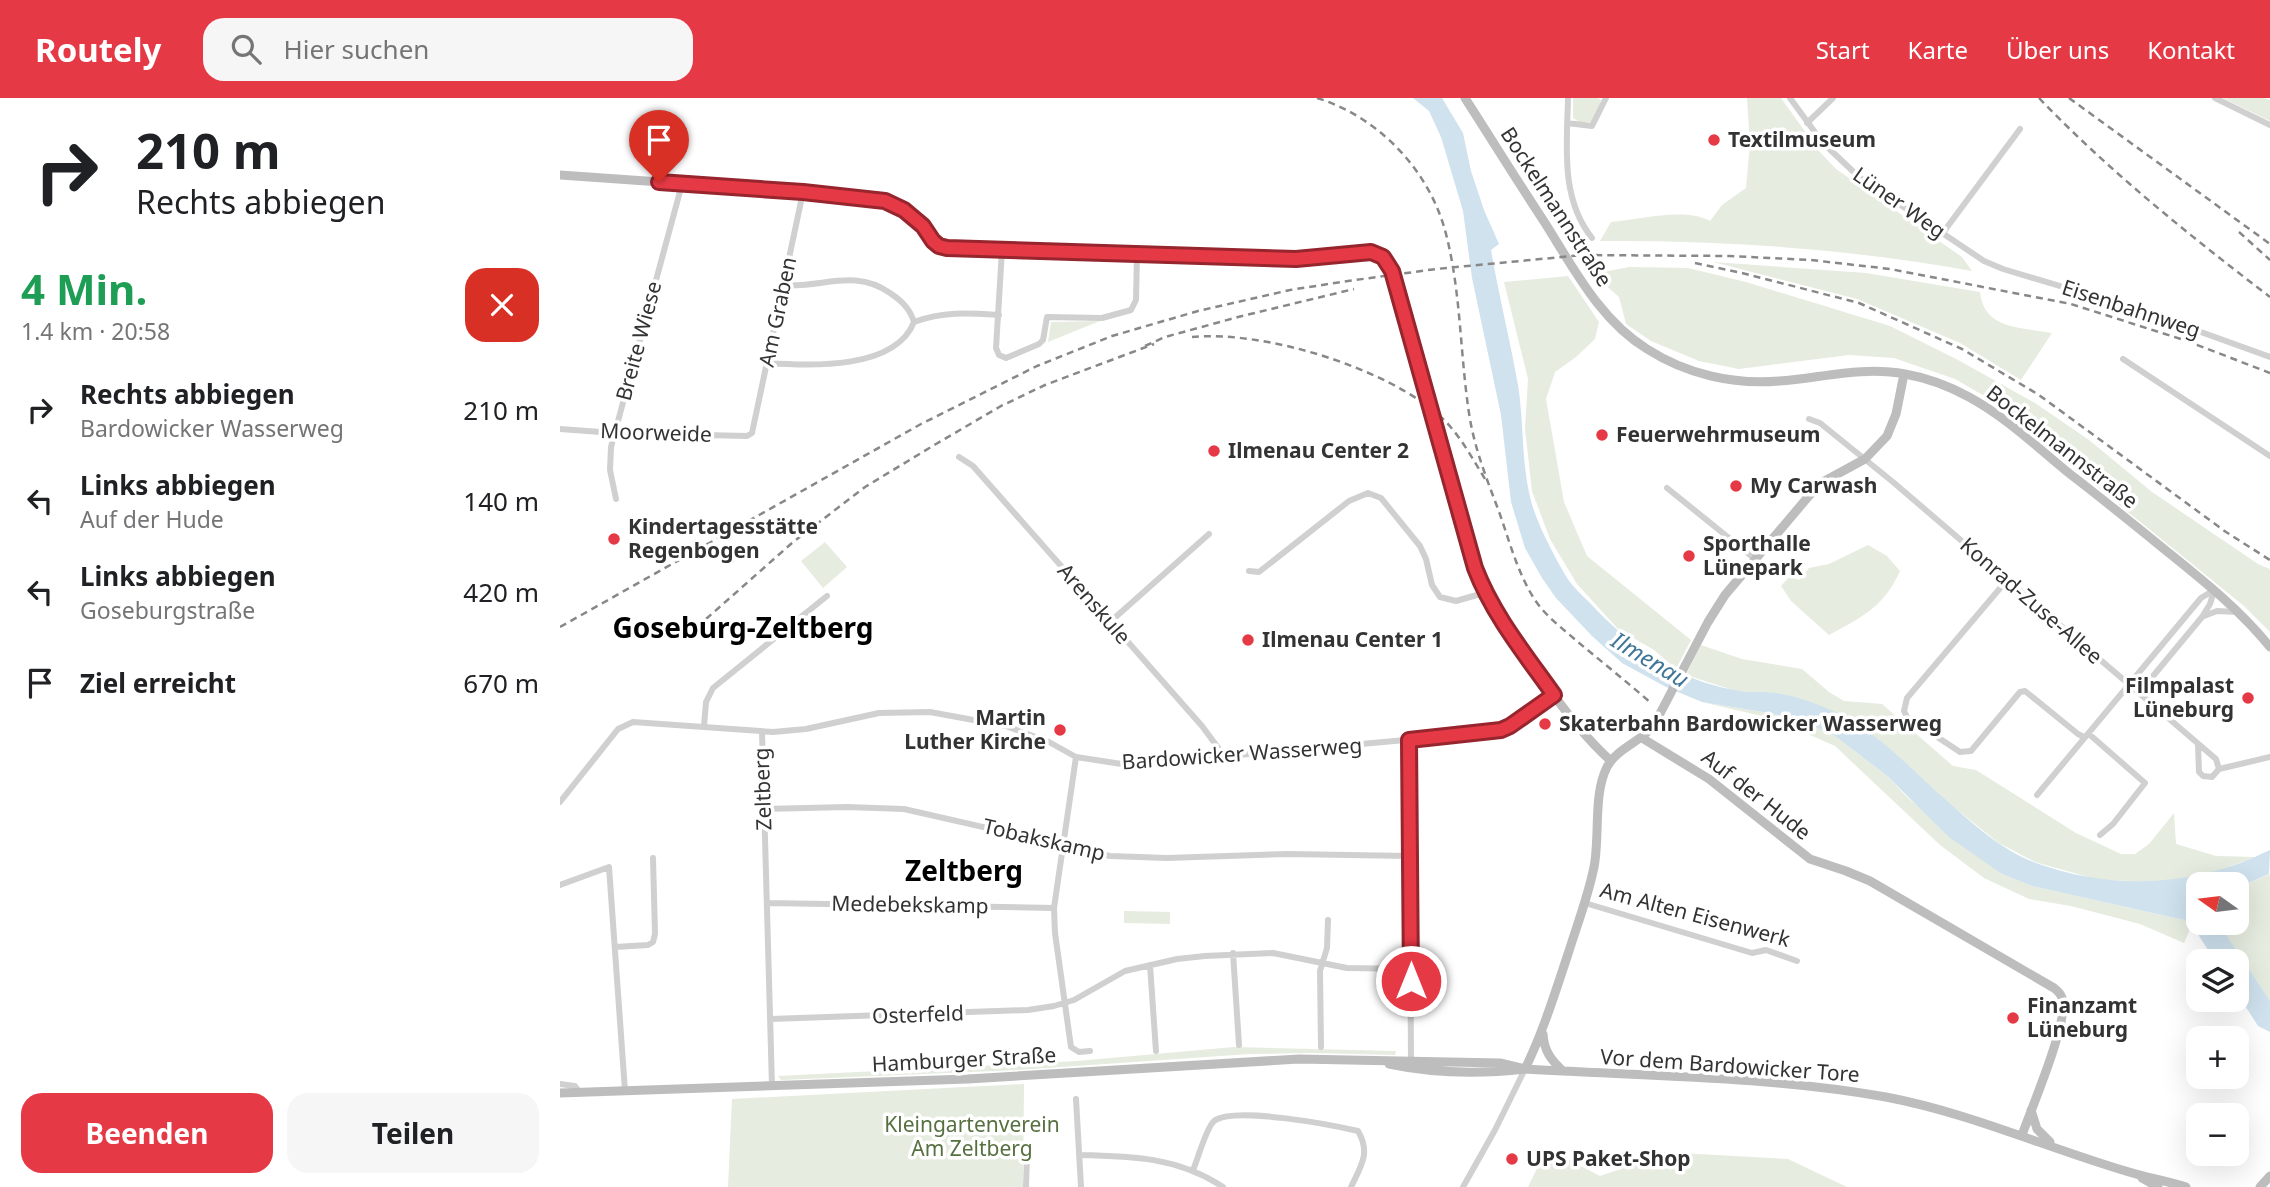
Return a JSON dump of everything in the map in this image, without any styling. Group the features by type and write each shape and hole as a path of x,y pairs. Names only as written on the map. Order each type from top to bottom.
{"main road":[{"name":"Bockelmannstraße","path":"1465,98 1590,293 1619,329 1648,350 1670,362 1727,380 1779,381 1847,372 1880,371 1904,373 1950,387 1989,410 2214,590 2270,647"},
{"path":"560,175 803,192 885,201 914,218 939,246 1296,259 1371,252 1383,257 1392,271 1484,593 1499,619 1580,732 1611,761 1642,738 1654,725 1725,594 1819,484 1864,459 1880,445 1892,427 1904,373"},
{"name":"Auf der Hude","path":"1642,738 1709,779 1810,859 1859,875 2062,995 2062,1017 2021,1135"},
{"name":"Am Alten Eisenwerk","path":"1525,1069 1543,1030 1584,903 1597,849 1602,779 1611,761"},
{"path":"1543,1030 1543,1044 1547,1055 1563,1071"},
{"name":"Hamburger Straße","path":"560,1093 968,1079 1298,1059 1370,1061"},
{"name":"Vor dem Bardowicker Tore","path":"1370,1061 1500,1063 1525,1069"},
{"name":"Vor dem Bardowicker Tore","path":"1370,1061 1411,1069 1525,1069 1778,1083 1846,1091 1955,1113 2131,1172 2185,1187"},
{"path":"2031,1108 2037,1129 2052,1145"},
{"name":"Vor dem Bardowicker Tore","path":"2131,1172 2158,1187"},
{"path":"2260,1187 2270,1176"}],"street":[{"path":"1568,98 1567,170 1571,199 1592,238"},
{"path":"1567,123 1592,126 1605,98"},
{"name":"Lüner Weg","path":"1790,98 1822,142 1859,177 1991,265"},
{"path":"1807,123 1833,98"},
{"path":"2215,98 2270,125"},
{"path":"1942,234 2020,129"},
{"name":"Breite Wiese","path":"616,499 610,458 614,433 682,184"},
{"name":"Am Graben","path":"752,433 803,192"},
{"path":"1002,250 996,348 999,355 1006,358 1043,340 1046,317 1102,318 1131,310 1136,300 1137,254"},
{"name":"Eisenbahnweg","path":"1991,265 2140,310 2270,357"},
{"path":"768,363 812,365 863,358 894,348 911,331 914,322 911,312 904,304 881,287 867,281 853,279 783,285"},
{"path":"914,322 929,316 952,313 999,315"},
{"path":"2123,359 2270,456"},
{"name":"Konrad-Zuse-Allee","path":"1810,419 1820,423 1864,459 2129,684 2216,759 2219,769"},
{"name":"Moorweide","path":"560,429 747,436 752,433"},
{"name":"Arenskule","path":"958,457 973,466 1202,726 1219,749 1218,757"},
{"path":"1667,488 1755,559"},
{"path":"1250,571 1259,572 1349,501 1368,493 1381,498 1420,546 1432,586 1440,597 1456,601 1484,593"},
{"path":"1110,622 1209,534"},
{"path":"2007,580 1907,698 1904,705 1907,717 1960,752 1966,753 1971,751 2020,692 2029,692 2078,734 2086,735 2145,783 2113,824 2100,835"},
{"path":"2139,693 2202,617 2214,590"},
{"path":"2037,795 2201,598 2214,590"},
{"path":"704,726 706,702 713,688 827,596"},
{"path":"2202,617 2217,611 2238,612"},
{"name":"Bardowicker Wasserweg","path":"762,732 806,729 873,714 930,712 1006,726 1076,757 1128,765 1501,730 1554,695"},
{"name":"Zeltberg","path":"560,802 618,729 629,723 762,732 772,1086"},
{"path":"1409,740 1411,1060"},
{"path":"2198,744 2199,772 2203,776 2212,777 2219,769 2270,757"},
{"path":"1076,757 1054,908 1055,933 1071,1047 1079,1052 1090,1051"},
{"name":"Tobakskamp","path":"764,809 904,809 1102,855 1410,856"},
{"path":"615,947 648,945 653,942 656,934 653,858"},
{"path":"560,885 608,867 625,1091"},
{"name":"Medebekskamp","path":"767,903 1054,908"},
{"name":"Am Alten Eisenwerk","path":"1584,903 1752,953 1766,950 1797,961"},
{"path":"1321,1047 1320,971 1328,948 1328,920"},
{"path":"1233,953 1239,1045"},
{"name":"Osterfeld","path":"770,1019 1008,1012 1066,1003 1125,971 1177,959 1233,953 1284,954 1362,970 1411,969"},
{"path":"1150,965 1156,1051"},
{"path":"1463,1187 1525,1069"},
{"path":"560,1084 575,1086 580,1093"},
{"path":"1076,1099 1081,1187"},
{"path":"1193,1170 1212,1123 1220,1118 1257,1116 1303,1119 1358,1131 1366,1147 1363,1162 1351,1187"},
{"path":"1026,1187 1027,1155"},
{"path":"1079,1155 1147,1158 1193,1170 1223,1187"}],"green space":[{"path":"1573,98 1601,100 1594,122 1579,122 1573,118"},
{"path":"1747,98 1781,98 1819,151 1836,169 1962,257 1972,271 1787,247 1600,241 1611,222 1675,215 1700,217 1710,221 1722,205 1746,188 1750,144"},
{"path":"2223,98 2270,100 2270,121"},
{"path":"1713,262 1866,273 1980,292 1983,304 1996,320 2006,325 2052,333 2021,380 1960,343 1857,299"},
{"path":"1629,267 1688,268 1746,282 1890,326 2035,403 2089,440 2152,492 2258,564 2270,569 2270,632 2244,606 1986,397 1955,379 1894,358 1849,355 1739,369 1699,361 1651,341 1626,324 1619,297 1593,274"},
{"path":"1568,276 1599,322 1595,339 1555,372 1546,399 1564,502 1587,556 1691,640 1676,669 1654,650 1618,629 1577,584 1550,539 1532,491 1525,429 1528,379 1504,282"},
{"path":"1100,321 1048,342 1051,322"},
{"path":"825,542 847,567 823,588 801,561"},
{"path":"1868,545 1887,556 1900,571 1887,594 1871,610 1829,635 1791,601 1781,586 1790,576 1799,580 1809,568 1829,564"},
{"path":"1701,645 1742,659 1802,669 1844,701 1882,704 1953,766 1976,770 2076,833 2121,854 2135,854 2149,844 2174,813 2176,844 2216,856 2255,857 2214,872 2186,872 2186,878 2166,882 2099,880 2035,862 1999,843 1947,802 1775,693 1736,691 1686,675"},
{"path":"1702,702 1775,714 1831,733 1886,775 1908,798 2002,874 2032,886 2184,920 2188,935 2184,943 2140,924 2071,906 2029,899 1984,878 1940,845 1835,746 1774,719"},
{"path":"2270,874 2270,1001 2249,969 2249,949 2236,949 2227,935 2249,935 2249,883"},
{"path":"1124,911 1170,912 1170,924 1124,923"},
{"path":"1234,1047 1396,1051 1395,1055 1250,1054 1018,1070 781,1080 778,1076 1077,1061"},
{"name":"Kleingartenverein Am Zeltberg","path":"1024,1084 1023,1187 728,1187 732,1099"},
{"path":"1547,1148 1600,1176 1641,1162 1644,1151 1788,1159 1847,1187 1528,1187"}],"water":[{"name":"Ilmenau","path":"1413,98 1442,98 1463,133 1471,171 1499,244 1491,250 1518,385 1527,484 1539,524 1550,548 1575,588 1621,633 1674,669 1714,685 1798,698 1851,720 1894,752 1989,836 2024,858 2065,872 2095,878 2154,881 2186,878 2186,921 2032,886 2002,874 1949,837 1886,775 1831,733 1775,714 1702,702 1666,687 1622,663 1556,598 1525,548 1511,502 1501,415 1472,278 1463,211 1441,137 1429,111"},
{"path":"2270,850 2269,874 2249,883 2249,872 2213,872"},
{"path":"2198,935 2227,935 2236,949 2207,949"},
{"path":"2249,969 2270,1001 2270,1032 2258,1026 2249,1012"}],"railway":[{"path":"1317,98 1361,118 1381,133 1399,150 1428,189 1446,234 1451,256 1474,438 1522,576 1537,604 1548,615 1651,703"},
{"path":"2039,98 2094,152 2151,202 2270,297"},
{"path":"2069,98 2270,244"},
{"path":"2239,232 2270,260"},
{"path":"560,627 921,424 1037,366 1112,336 1198,311 1290,290 1348,281 1436,269 1583,255 1729,256 1811,260 1890,269 2071,304 2187,341 2270,373"},
{"path":"1695,263 1859,303 1962,349 2039,395 2226,532 2270,560"},
{"path":"1145,346 1165,337 1238,317 1354,289"},
{"path":"1192,337 1221,336 1289,346 1324,356 1390,383 1442,418 1460,439 1485,479"},
{"path":"697,627 792,543 865,487 1001,406 1045,385 1154,344"}],"place":[{"name":"Textilmuseum","path":"1714,140"},
{"name":"Feuerwehrmuseum","path":"1602,435"},
{"name":"Ilmenau Center 2","path":"1214,451"},
{"name":"My Carwash","path":"1736,486"},
{"name":"Kindertagesstätte Regenbogen","path":"614,539"},
{"name":"Sporthalle Lünepark","path":"1689,556"},
{"name":"Ilmenau Center 1","path":"1248,640"},
{"name":"Filmpalast Lüneburg","path":"2248,698"},
{"name":"Skaterbahn Bardowicker Wasserweg","path":"1545,724"},
{"name":"Martin Luther Kirche","path":"1060,730"},
{"name":"Finanzamt Lüneburg","path":"2013,1018"},
{"name":"UPS Paket-Shop","path":"1512,1159"}],"district":[{"name":"Goseburg-Zeltberg","path":"743,628"},
{"name":"Zeltberg","path":"964,871"}],"route":[{"path":"659,182 885,201 904,210 923,226 933,241 947,248 1296,259 1371,252 1387,261 1484,593 1499,619 1554,695 1501,730 1409,740 1411,981"}]}
